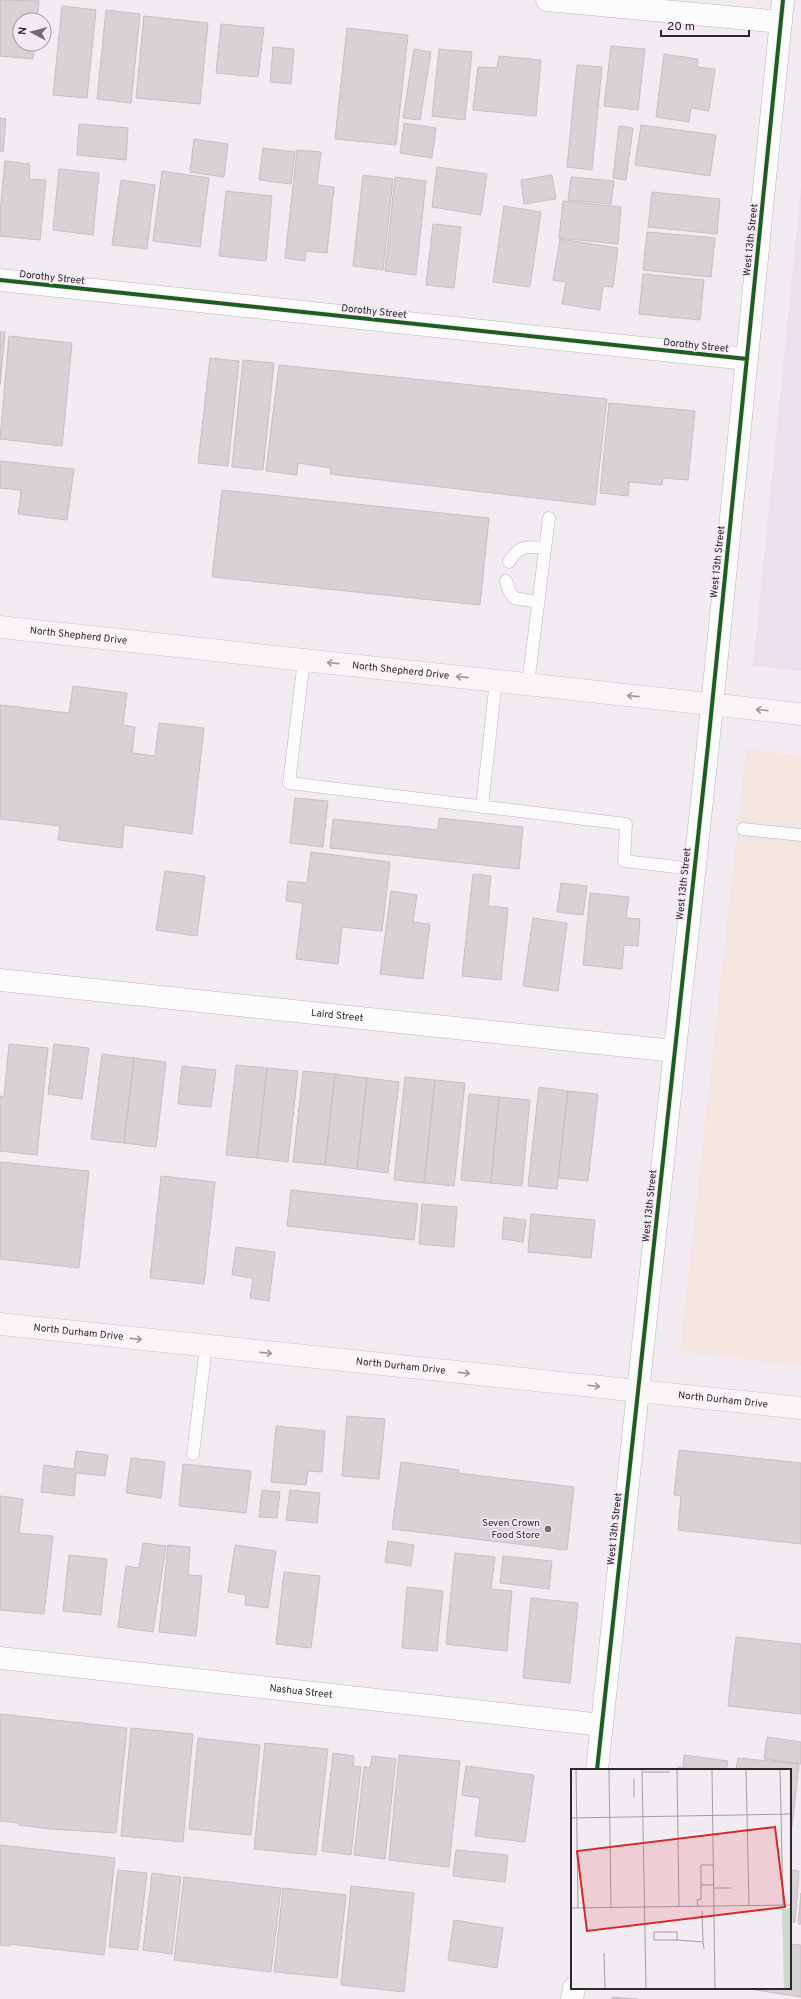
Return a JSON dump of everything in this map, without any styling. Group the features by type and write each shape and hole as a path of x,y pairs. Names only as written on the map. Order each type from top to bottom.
{"main road":[{"name":"North Shepherd Drive","path":"0,627 801,714"},
{"name":"North Durham Drive","path":"0,1324 206,1347 801,1408"}],"street":[{"path":"548,0 781,22"},
{"name":"West 13th Street","path":"597,1769 712,704 783,0"},
{"name":"Dorothy Street","path":"0,280 747,359"},
{"name":"Laird Street","path":"0,980 674,1051"},
{"name":"Nashua Street","path":"0,1658 602,1725"},
{"path":"572,1999 574,1989"}],"lane":[{"path":"528,684 549,518"},
{"path":"509,562 515,552 521,548 545,548"},
{"path":"506,581 514,598 538,602"},
{"path":"304,660 289,783 626,824 624,861 694,869"},
{"path":"482,807 496,681"},
{"path":"743,829 801,835"},
{"path":"193,1454 206,1347"}],"shaded area":[{"path":"801,187 801,671 753,666"},
{"path":"746,750 801,755 801,1366 680,1351"}],"building":[{"path":"0,0 39,1 38,12 12,12 12,52 34,52 33,59 0,56"},
{"path":"62,6 96,10 87,98 53,95"},
{"path":"106,10 140,14 131,103 97,99"},
{"path":"144,16 208,23 200,104 136,98"},
{"path":"221,24 264,28 258,77 216,73"},
{"path":"347,28 408,35 396,145 335,139"},
{"path":"611,46 645,49 638,110 604,106"},
{"path":"273,47 294,49 291,84 270,82"},
{"path":"414,49 431,52 420,120 403,118"},
{"path":"439,49 472,52 465,120 432,116"},
{"path":"664,54 698,59 697,67 715,69 709,111 691,108 689,122 656,117"},
{"path":"499,56 541,60 536,116 473,110 478,67 497,68"},
{"path":"577,65 602,67 592,170 567,167"},
{"path":"0,118 6,119 3,152 0,151"},
{"path":"404,123 436,128 432,158 400,153"},
{"path":"79,124 128,128 126,160 77,155"},
{"path":"641,125 716,135 710,176 635,165"},
{"path":"619,126 633,128 626,180 613,178"},
{"path":"194,139 228,144 224,177 190,172"},
{"path":"263,148 295,152 291,184 259,180"},
{"path":"297,150 321,152 317,185 334,187 327,253 306,251 305,261 285,258"},
{"path":"5,161 30,164 29,179 46,180 40,240 0,236 0,212"},
{"path":"437,167 487,174 481,215 432,207"},
{"path":"59,169 99,173 93,235 53,230"},
{"path":"162,171 209,178 200,247 153,241"},
{"path":"363,175 393,179 383,270 353,266"},
{"path":"552,175 556,199 524,204 521,180"},
{"path":"395,177 426,181 416,275 385,271"},
{"path":"571,177 614,181 611,204 568,200"},
{"path":"121,180 155,185 147,249 112,245"},
{"path":"226,191 272,196 266,261 219,256"},
{"path":"652,192 720,199 717,234 648,227"},
{"path":"563,201 621,207 618,244 559,238"},
{"path":"504,206 541,212 530,287 493,282"},
{"path":"433,224 461,227 454,288 426,285"},
{"path":"647,232 715,238 711,277 643,270"},
{"path":"560,239 618,248 613,287 603,286 600,310 562,304 566,282 553,280"},
{"path":"643,274 704,280 700,320 639,314"},
{"path":"0,332 5,332 0,385"},
{"path":"9,336 72,343 62,446 0,439"},
{"path":"210,358 239,361 228,466 198,463"},
{"path":"243,360 274,363 263,470 232,467"},
{"path":"279,365 607,399 595,505 330,474 331,468 298,463 297,475 266,471"},
{"path":"609,403 695,411 688,480 663,478 662,485 629,482 628,496 600,493"},
{"path":"0,461 74,469 67,520 18,514 21,490 0,488"},
{"path":"222,490 489,518 480,605 212,577"},
{"path":"73,686 127,693 123,725 135,727 132,753 155,756 159,723 204,728 192,834 124,825 122,848 58,840 60,826 0,819 0,705 69,713"},
{"path":"295,798 328,801 323,847 290,843"},
{"path":"439,818 523,827 519,869 330,848 333,819 438,830"},
{"path":"311,852 390,862 382,931 342,927 338,964 296,959 303,903 286,901 288,881 307,883"},
{"path":"165,871 205,876 197,936 156,930"},
{"path":"473,874 491,876 488,906 508,908 501,980 462,976"},
{"path":"561,883 587,886 583,915 557,912"},
{"path":"391,891 417,895 413,922 430,924 423,979 380,974"},
{"path":"590,893 629,897 626,918 640,919 638,946 624,945 622,969 583,965"},
{"path":"533,918 567,923 558,991 523,986"},
{"path":"9,1044 48,1048 37,1155 0,1151 0,1096 4,1097"},
{"path":"54,1044 89,1048 82,1099 48,1094"},
{"path":"102,1054 134,1058 124,1143 91,1139"},
{"path":"134,1058 166,1062 156,1147 124,1143"},
{"path":"236,1065 267,1068 257,1158 226,1155"},
{"path":"182,1066 216,1070 211,1107 178,1104"},
{"path":"267,1068 298,1071 288,1162 257,1158"},
{"path":"303,1071 335,1074 325,1165 293,1162"},
{"path":"335,1074 367,1078 357,1169 325,1165"},
{"path":"405,1077 435,1080 424,1183 394,1180"},
{"path":"367,1078 399,1082 388,1173 357,1169"},
{"path":"435,1080 465,1083 454,1186 424,1183"},
{"path":"539,1087 568,1091 557,1189 528,1186"},
{"path":"568,1091 598,1094 588,1181 558,1178"},
{"path":"469,1094 499,1097 491,1183 461,1180"},
{"path":"499,1097 530,1100 522,1186 491,1183"},
{"path":"0,1162 89,1171 79,1268 0,1259"},
{"path":"161,1176 215,1182 204,1284 150,1278"},
{"path":"291,1190 418,1204 414,1240 287,1226"},
{"path":"422,1204 457,1207 454,1247 419,1244"},
{"path":"531,1214 595,1220 591,1258 528,1252"},
{"path":"504,1217 526,1220 523,1242 502,1239"},
{"path":"236,1247 275,1252 269,1301 250,1298 253,1278 232,1275"},
{"path":"347,1416 385,1419 379,1479 342,1476"},
{"path":"276,1426 325,1431 322,1472 308,1471 306,1485 271,1482"},
{"path":"679,1450 801,1463 801,1544 678,1530 681,1496 674,1495"},
{"path":"76,1451 108,1455 105,1476 76,1473 74,1496 41,1492 44,1465 74,1469"},
{"path":"131,1458 165,1462 161,1498 126,1493"},
{"path":"401,1462 459,1470 458,1473 574,1487 567,1550 392,1529"},
{"path":"183,1464 251,1471 246,1513 179,1506"},
{"path":"262,1490 280,1492 277,1518 259,1517"},
{"path":"290,1490 320,1493 317,1523 286,1520"},
{"path":"0,1496 23,1499 19,1533 53,1536 44,1614 0,1610"},
{"path":"388,1541 414,1545 411,1566 385,1562"},
{"path":"143,1543 166,1546 153,1632 118,1627 126,1566 139,1568"},
{"path":"168,1545 190,1547 188,1575 202,1576 196,1636 159,1632"},
{"path":"235,1545 276,1551 268,1608 245,1605 246,1595 228,1592"},
{"path":"455,1553 495,1557 491,1589 512,1591 507,1651 446,1644"},
{"path":"69,1555 107,1559 101,1615 63,1611"},
{"path":"503,1556 552,1561 549,1589 500,1583"},
{"path":"284,1572 320,1576 311,1648 276,1644"},
{"path":"407,1587 443,1591 437,1651 402,1648"},
{"path":"531,1598 578,1603 570,1683 523,1678"},
{"path":"736,1637 801,1644 801,1714 728,1706"},
{"path":"0,1714 127,1728 116,1833 51,1829 0,1821"},
{"path":"131,1728 193,1734 183,1842 121,1836"},
{"path":"767,1737 801,1742 801,1764 764,1759"},
{"path":"198,1738 260,1745 251,1835 189,1829"},
{"path":"265,1743 328,1749 316,1855 254,1849"},
{"path":"333,1753 354,1756 353,1766 361,1767 351,1855 322,1851"},
{"path":"399,1755 460,1761 449,1867 389,1860"},
{"path":"684,1755 728,1761 726,1769 683,1768"},
{"path":"372,1756 396,1759 385,1859 354,1855 364,1767 370,1768"},
{"path":"738,1758 799,1764 792,1827 791,1769 736,1769"},
{"path":"466,1766 534,1775 525,1842 475,1836 480,1798 462,1795"},
{"path":"678,1767 693,1769 678,1769"},
{"path":"0,1845 115,1858 104,1955 9,1944 9,1946 0,1945"},
{"path":"456,1850 508,1855 505,1882 453,1876"},
{"path":"118,1870 147,1873 138,1950 109,1947"},
{"path":"791,1870 799,1871 795,1922 791,1922"},
{"path":"152,1873 181,1877 172,1954 143,1950"},
{"path":"184,1877 281,1888 271,1972 174,1960"},
{"path":"351,1886 414,1893 404,1992 341,1985"},
{"path":"283,1888 346,1895 337,1978 274,1972"},
{"path":"801,1893 801,1924 798,1924"},
{"path":"454,1920 503,1928 497,1968 448,1960"},
{"path":"791,1944 801,1945 801,1997 749,1989 791,1989"},
{"path":"612,1997 637,1999 612,1999"}],"cycle path":[{"path":"597,1769 708,745 783,0"},
{"path":"0,280 747,359"}],"place":[{"name":"Seven Crown Food Store","path":"548,1529"}]}
